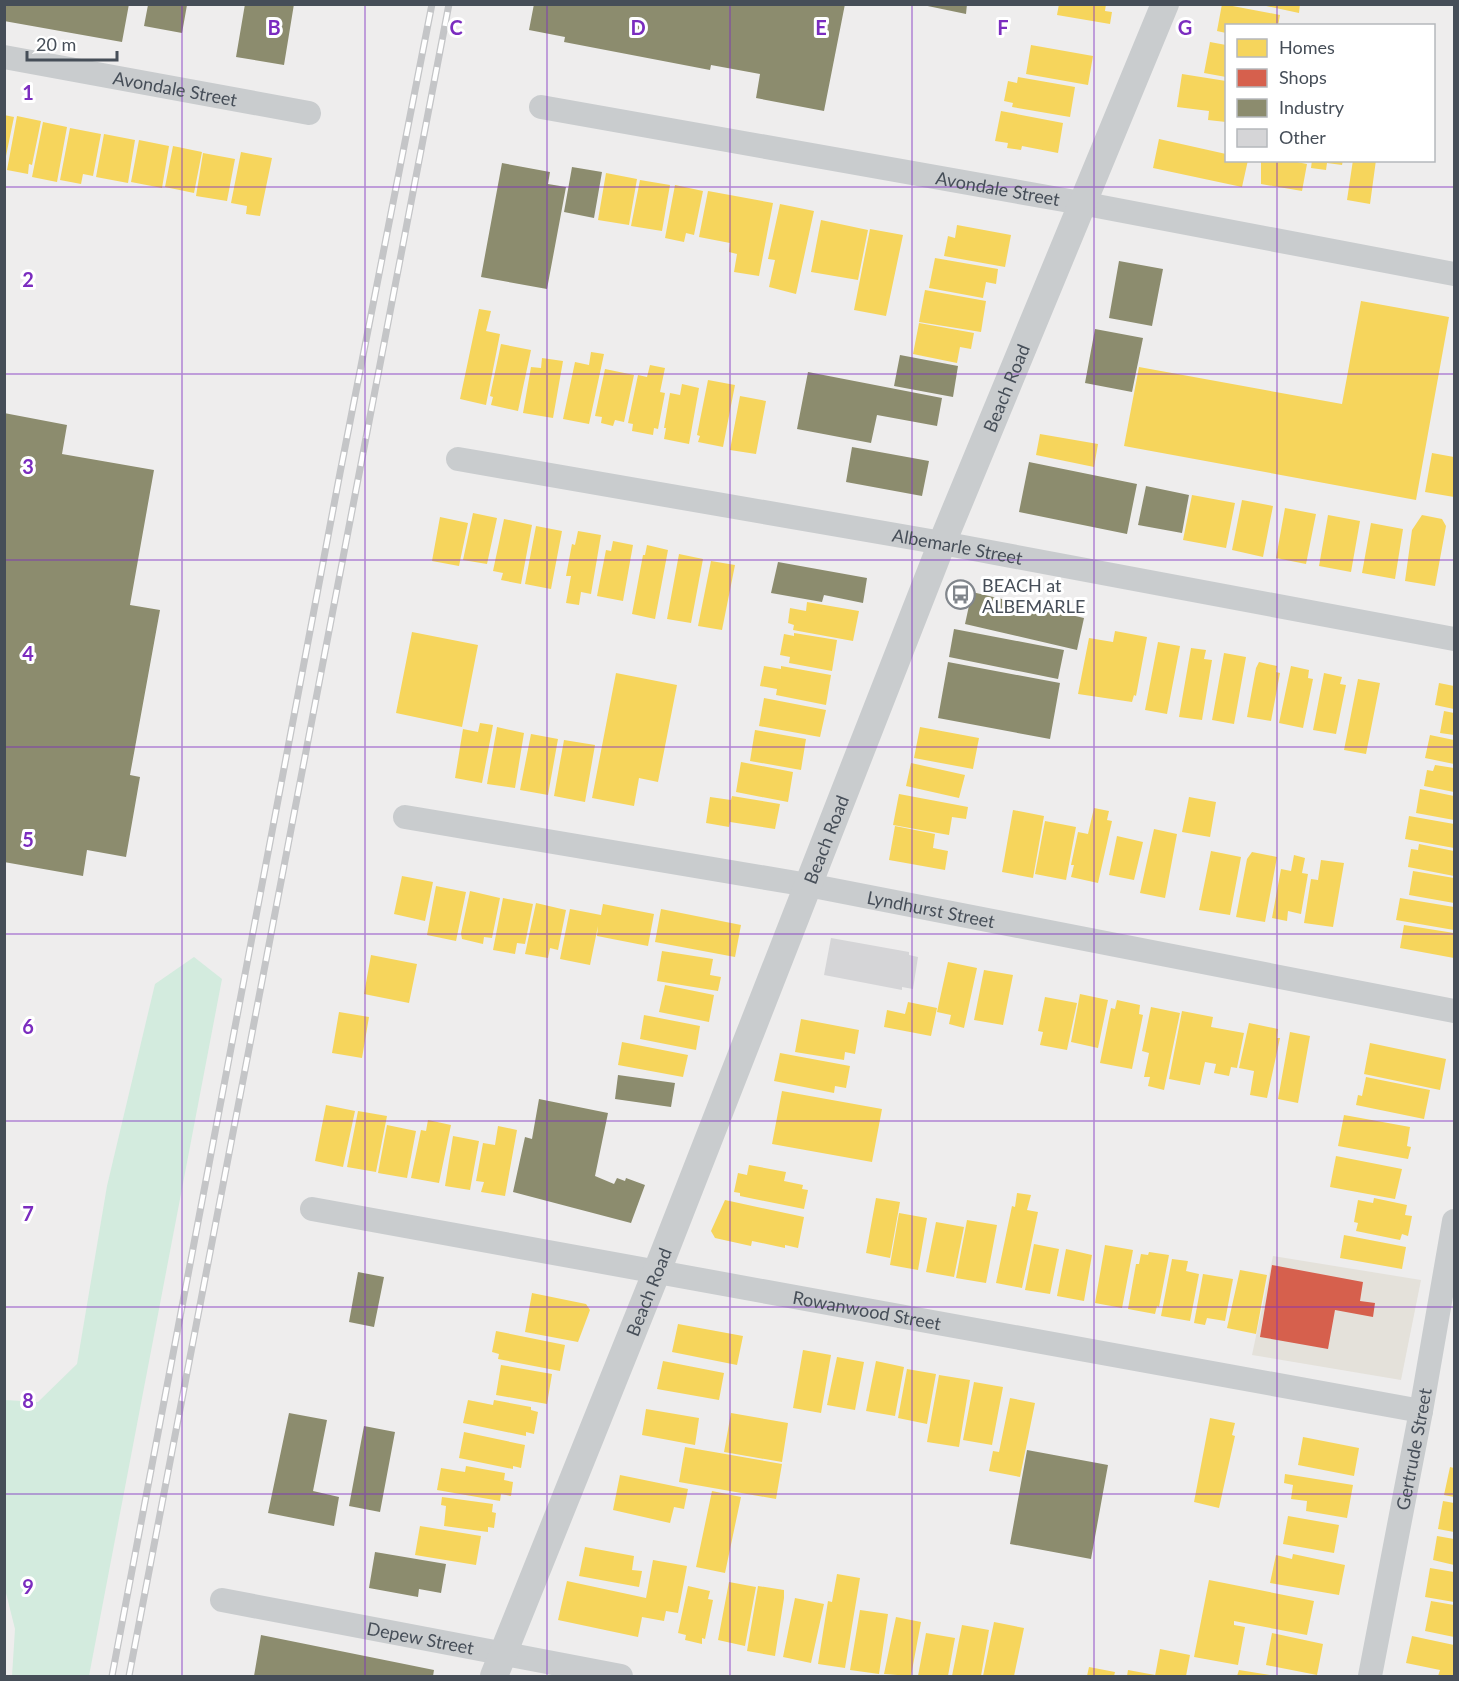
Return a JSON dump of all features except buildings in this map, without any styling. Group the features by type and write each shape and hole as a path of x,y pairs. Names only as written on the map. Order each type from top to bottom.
{"street":[{"name":"Beach Road","path":"498,1666 657,1271 942,543 1165,4"},
{"name":"Avondale Street","path":"4,57 309,113"},
{"name":"Avondale Street","path":"541,106 1081,203 1455,274"},
{"name":"Albemarle Street","path":"458,459 942,543 1455,639"},
{"name":"Lyndhurst Street","path":"405,817 808,885 1455,1011"},
{"name":"Rowanwood Street","path":"312,1209 1421,1411"},
{"name":"Gertrude Street","path":"1370,1677 1455,1221"},
{"name":"Depew Street","path":"222,1600 498,1666 621,1677"}],"shaded area":[{"path":"1273,1256 1421,1280 1401,1380 1252,1355"}],"green space":[{"path":"194,957 222,979 89,1676 12,1676 15,1629 4,1585 5,1400 38,1402 77,1364 107,1186 155,984"}],"railway":[{"path":"112,1676 340,473 432,4"},
{"path":"129,1676 449,4"}],"place":[{"name":"BEACH at ALBEMARLE","path":"961,595"}]}
